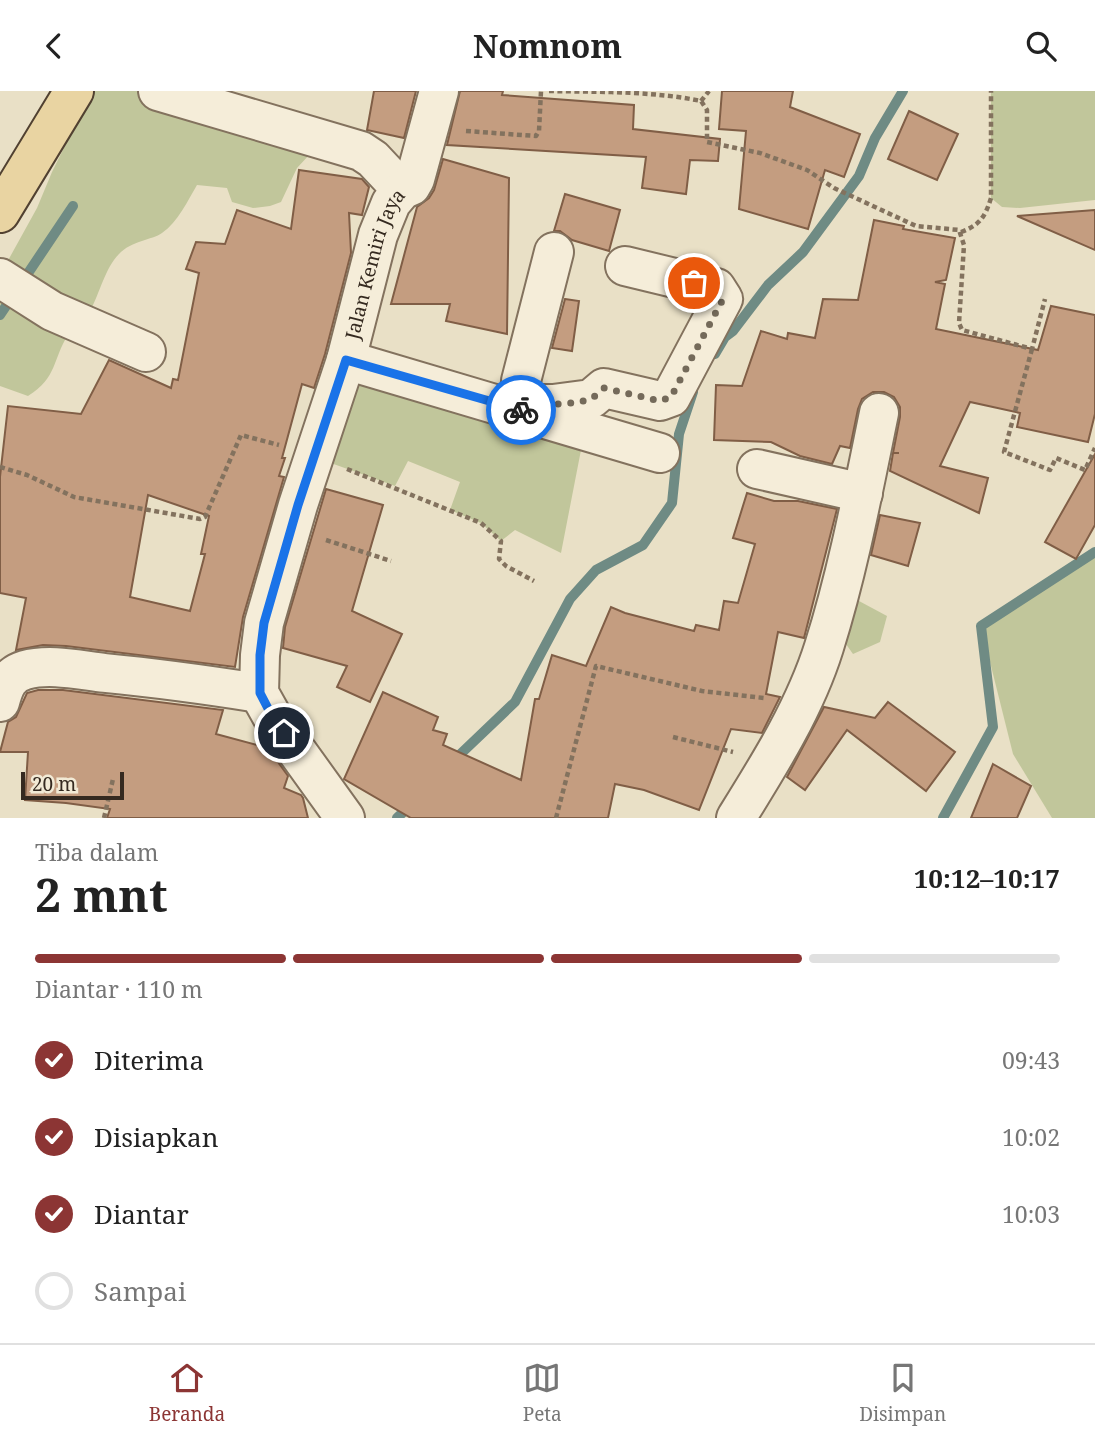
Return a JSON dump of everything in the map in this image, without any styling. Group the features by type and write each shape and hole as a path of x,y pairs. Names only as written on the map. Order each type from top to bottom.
{"main road":[{"path":"0,213 74,91"}],"street":[{"name":"Jalan Kemiri Jaya","path":"159,92 361,151 373,159 402,190 391,203 378,235 346,360 264,623 260,655 260,693 273,718 345,818"},
{"path":"402,190 415,179 435,109"},
{"path":"519,411 521,381 554,252"},
{"path":"519,411 535,404 591,398 604,388 660,401 671,397 723,299 716,288 625,266"},
{"path":"0,278 52,311 146,352"},
{"path":"346,360 660,453"},
{"path":"736,818 802,702 824,649 863,493 879,413"},
{"path":"757,469 863,493"},
{"path":"0,702 5,684 12,677 23,670 48,666 260,693"}],"path":[{"path":"435,109 516,137 537,137 541,91"},
{"path":"549,91 648,92 682,95 701,100 707,110 707,142 760,153 807,170 834,188 916,226 961,232 976,227 986,215 991,198 991,91"},
{"path":"701,100 709,91"},
{"path":"961,232 964,245 958,323 962,330 1032,349"},
{"path":"1045,299 1004,452 1051,470 1056,459 1085,470 1095,448"},
{"path":"0,467 27,475 75,497 200,519 205,517 241,435 314,457 396,487 481,523 501,541 499,559 506,566 534,581"},
{"path":"291,531 344,544 391,561"},
{"path":"556,818 596,666 702,691 802,702"},
{"path":"673,737 769,763"},
{"path":"104,818 113,779"}],"green space":[{"path":"92,91 158,91 323,140 297,168 281,202 270,206 253,208 232,202 227,188 197,185 182,211 168,228 158,235 129,246 114,260 88,315 68,335 45,382 28,396 0,386 0,275 37,208"},
{"path":"991,91 1095,91 1095,200 1020,208 1002,207 991,198"},
{"path":"346,360 581,450 561,553 515,530 501,541 481,523 450,510 460,482 408,461 395,486 314,457"},
{"path":"1095,552 1095,818 1052,818 1013,754 981,626"},
{"path":"859,601 887,616 880,642 853,654 841,637"}],"building":[{"path":"374,91 416,91 404,138 367,130"},
{"path":"460,91 503,91 502,95 634,105 633,129 720,139 718,161 690,160 686,194 642,188 646,157 447,145"},
{"path":"722,91 793,91 790,107 860,134 844,177 825,170 808,229 739,209 746,131 719,129"},
{"path":"909,111 958,134 937,180 888,159"},
{"path":"443,159 509,178 507,334 446,321 450,304 391,304 417,207 429,198 434,190"},
{"path":"299,170 362,179 369,187 362,215 349,213 351,253 314,388 302,384 282,458 285,458 279,476 284,477 243,617 235,667 66,646 43,645 16,650 26,598 0,593 0,477 8,406 81,414 109,360 171,388 173,379 178,380 199,273 186,269 196,242 225,244 237,210 291,229","holes":["148,495 209,516 201,554 205,554 190,611 130,597"]},
{"path":"565,194 620,210 609,251 572,240 560,231 554,231"},
{"path":"1095,210 1095,250 1017,216"},
{"path":"874,220 904,226 903,229 955,238 946,280 935,282 945,284 936,329 1038,350 1051,306 1095,315 1095,414 1088,442 1017,427 1020,413 970,402 940,466 988,478 979,513 890,471 900,407 894,397 884,392 873,392 862,399 850,448 840,446 832,464 800,456 771,442 714,440 716,385 742,386 761,331 787,339 788,333 815,338 823,299 858,300"},
{"path":"565,299 579,301 572,351 552,348"},
{"path":"1095,454 1095,525 1076,559 1045,542"},
{"path":"326,489 383,505 352,611 402,634 370,702 337,687 347,666 283,648 285,627"},
{"path":"747,493 774,501 798,501 837,509 804,638 778,632 766,694 780,697 762,733 731,729 699,810 644,790 615,784 608,818 411,818 344,779 383,692 438,717 433,730 447,734 443,745 521,780 535,699 539,699 552,655 586,666 611,607 694,631 696,625 719,630 724,601 738,603 755,544 733,538"},
{"path":"880,515 920,523 908,566 871,555"},
{"path":"63,690 223,710 216,734 268,748 288,776 284,788 301,795 308,818 107,818 110,809 25,800 28,752 0,752 8,722 16,717 27,693"},
{"path":"888,702 955,752 926,791 847,730 805,790 787,777 824,707 875,718"},
{"path":"993,764 1031,786 1017,818 971,818"}],"waterway":[{"path":"715,354 725,337 733,331 768,285 803,252 859,176 875,138 903,91"},
{"path":"0,315 73,206"},
{"path":"452,762 515,702 570,599 596,570 643,545 672,503 679,434 693,392"},
{"path":"943,818 993,727 981,626 1095,552"},
{"path":"397,818 412,804"}],"way so far":[{"path":"521,410 535,404 591,398 604,388 660,401 671,397 723,299 716,288 694,283"}],"route":[{"path":"284,733 260,693 260,655 264,623 298,505 346,360 521,410"}]}
